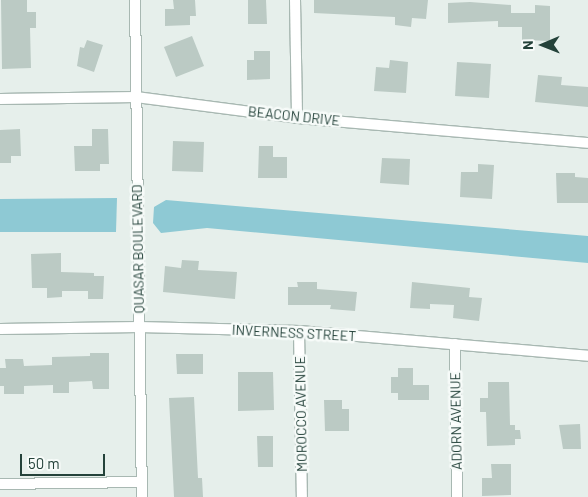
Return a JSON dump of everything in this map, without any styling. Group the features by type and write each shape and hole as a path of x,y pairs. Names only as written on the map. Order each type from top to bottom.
{"street":[{"name":"QUASAR BOULEVARD","path":"135,0 142,497"},
{"path":"295,0 297,118"},
{"name":"BEACON DRIVE","path":"0,99 136,97 297,118 588,143"},
{"name":"INVERNESS STREET","path":"0,329 139,327 299,331 588,356"},
{"name":"MOROCCO AVENUE","path":"299,331 302,497"},
{"name":"ADORN AVENUE","path":"455,344 457,497"},
{"path":"0,484 142,482"}],"water":[{"path":"117,198 116,232 0,232 0,199"},
{"path":"166,200 588,236 588,263 207,228 161,233 153,223 154,207"}],"building":[{"path":"1,0 27,0 27,12 36,12 36,28 30,28 31,68 2,69"},
{"path":"173,0 195,0 196,16 190,16 190,25 165,26 165,9 174,9"},
{"path":"248,0 266,0 267,24 248,24"},
{"path":"314,0 428,0 426,19 412,18 411,27 395,25 395,17 314,13"},
{"path":"470,2 511,5 511,13 535,13 535,5 550,6 550,41 522,40 522,27 498,27 498,21 448,23 448,3"},
{"path":"192,36 204,66 176,77 164,47"},
{"path":"87,40 103,45 94,72 77,66 80,47 84,48"},
{"path":"254,51 270,51 270,79 247,80 247,60 254,60"},
{"path":"390,60 408,62 406,93 374,91 376,67 389,68"},
{"path":"457,62 491,64 489,98 455,96"},
{"path":"538,75 562,77 561,85 588,87 588,107 535,102"},
{"path":"20,129 21,156 11,156 11,163 0,163 0,130"},
{"path":"92,129 108,129 109,164 100,164 100,171 75,171 74,146 92,146"},
{"path":"173,141 204,142 203,172 172,171"},
{"path":"259,146 273,146 273,157 287,157 287,178 258,178"},
{"path":"382,158 410,159 409,185 380,183"},
{"path":"478,164 494,165 492,199 460,197 461,172 478,172"},
{"path":"556,173 575,173 575,177 588,178 588,203 557,203"},
{"path":"61,253 61,272 94,273 94,276 104,276 103,299 88,299 88,291 62,291 62,297 47,298 47,288 32,288 31,254"},
{"path":"182,260 199,261 198,270 237,272 235,299 163,292 165,266 181,268"},
{"path":"297,282 317,282 317,289 357,292 355,311 330,309 331,305 288,305 288,287 298,287"},
{"path":"412,282 470,288 469,297 482,298 479,321 453,318 454,305 430,304 430,309 410,308"},
{"path":"90,353 109,353 109,389 93,389 92,381 69,382 69,393 53,393 53,385 24,386 24,394 4,394 4,386 0,386 0,368 6,368 5,359 23,359 24,366 52,365 52,357 90,356"},
{"path":"176,354 203,354 203,374 177,374"},
{"path":"398,368 413,368 413,385 429,385 429,400 398,400 398,393 391,393 391,377 398,377"},
{"path":"238,372 273,372 274,410 238,411"},
{"path":"488,382 509,382 510,425 515,425 515,430 520,430 521,439 515,439 515,445 487,446 486,412 480,412 480,398 488,398"},
{"path":"194,397 198,478 202,478 203,497 174,497 169,398"},
{"path":"324,400 342,400 342,409 349,409 349,431 325,431"},
{"path":"580,424 581,449 563,449 559,425"},
{"path":"257,436 273,436 273,467 258,467"},
{"path":"491,464 511,464 511,495 482,496 482,478 492,478"}]}
